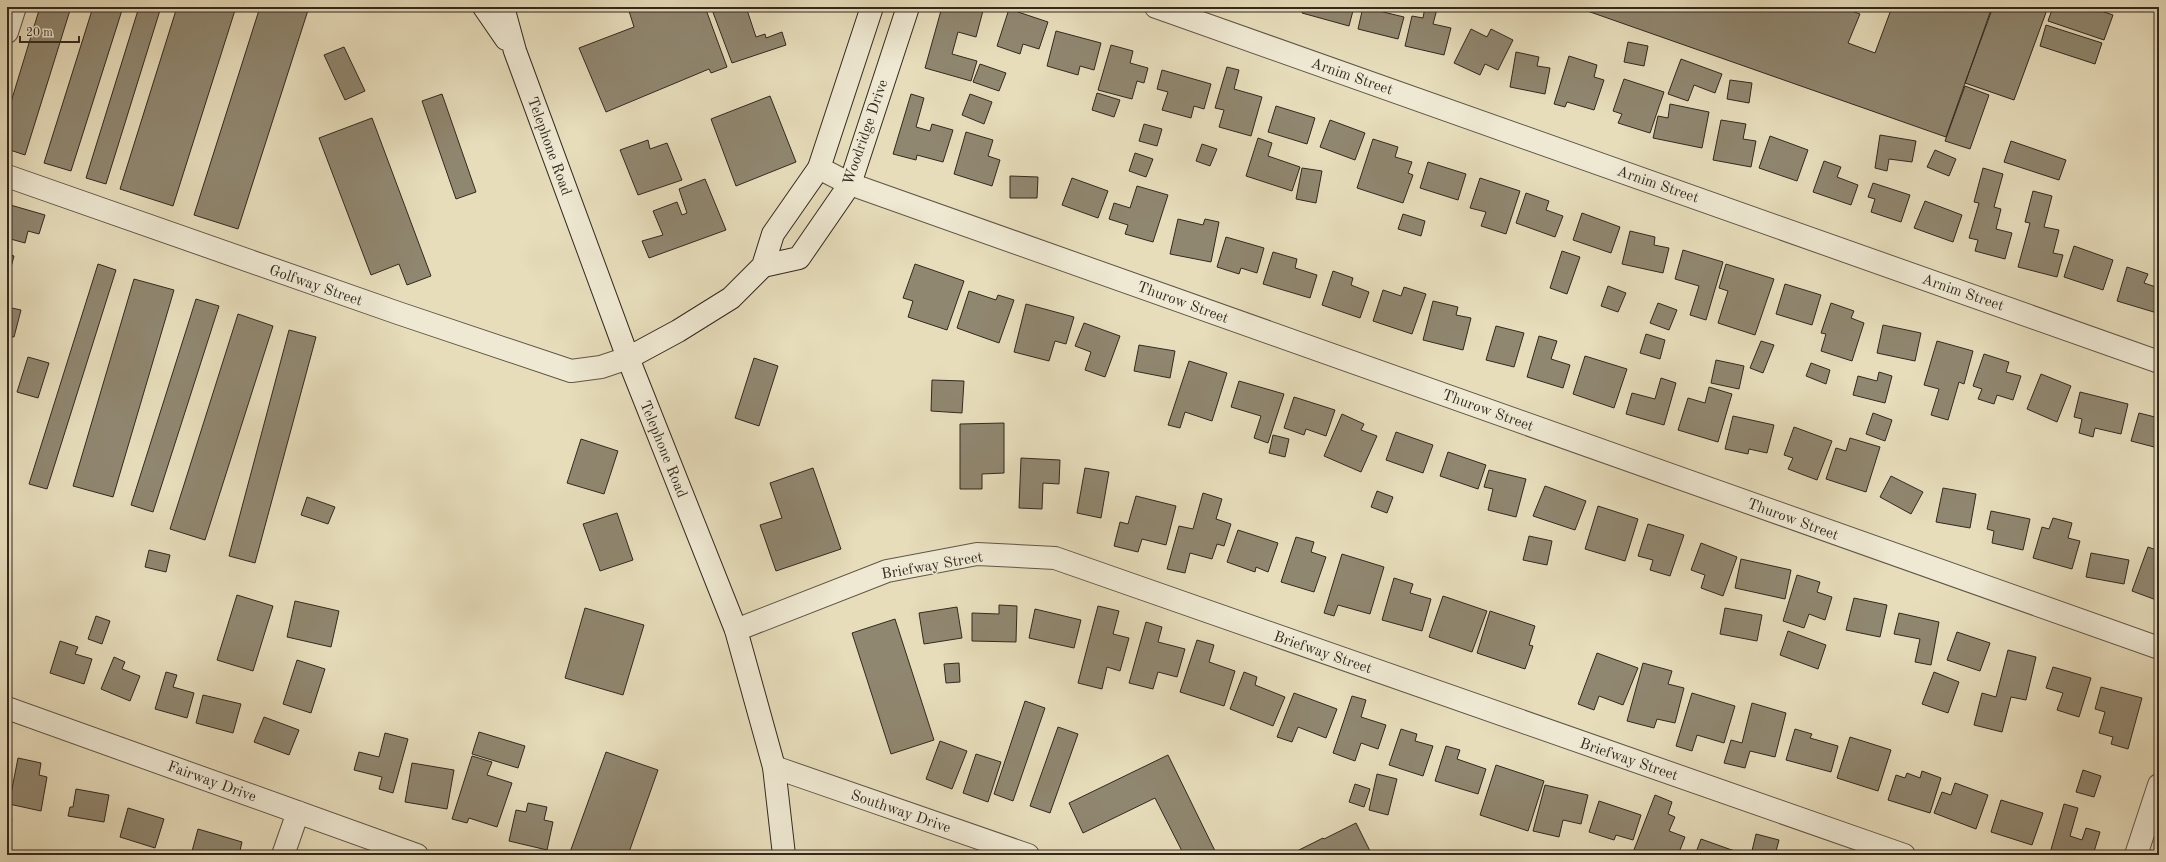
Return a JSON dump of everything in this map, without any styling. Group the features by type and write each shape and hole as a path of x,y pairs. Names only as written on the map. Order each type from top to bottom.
{"street":[{"path":"7,32 15,7"},
{"name":"Telephone Road","path":"484,7 515,51"},
{"name":"Telephone Road","path":"503,7 515,51 628,358 736,630 774,767 784,855"},
{"path":"628,358 678,331 731,298 763,266 773,234 819,168 872,7"},
{"name":"Woodridge Drive","path":"763,266 799,258 850,184 908,7"},
{"name":"Arnim Street","path":"1156,7 2159,362"},
{"name":"Thurow Street","path":"819,168 850,184 2159,648"},
{"name":"Golfway Street","path":"7,176 398,313 571,371 601,367 628,358"},
{"name":"Briefway Street","path":"736,630 887,571 977,554 1055,558 1904,855"},
{"name":"Fairway Drive","path":"7,708 417,855"},
{"name":"Southway Drive","path":"774,767 1028,855"},
{"path":"2136,855 2159,785"},
{"path":"283,855 298,812"}],"building":[{"path":"40,7 71,7 25,155 7,149 7,115"},
{"path":"93,7 123,7 71,171 44,163"},
{"path":"139,7 161,7 106,184 86,178"},
{"path":"177,7 236,7 173,206 120,189"},
{"path":"260,7 309,7 238,229 194,215"},
{"path":"638,7 705,7 727,67 711,73 709,69 606,112 579,48 634,27 629,11"},
{"path":"711,7 746,7 756,37 765,34 766,38 782,32 786,45 732,63"},
{"path":"942,7 984,7 976,37 958,32 952,54 977,61 971,81 925,68"},
{"path":"1304,7 1354,7 1349,26 1302,13"},
{"path":"1363,7 1380,7 1379,11 1404,17 1398,39 1358,29"},
{"path":"1425,7 1437,9 1433,24 1451,28 1444,55 1405,46 1412,16 1423,18"},
{"path":"1576,7 1841,7 1860,14 1848,43 1875,53 1892,7 1992,7 1946,137"},
{"path":"1993,7 2048,7 2014,100 1965,83"},
{"path":"2053,7 2090,7 2113,15 2104,40 2048,21"},
{"path":"1009,9 1048,22 1039,49 1023,44 1020,54 997,46"},
{"path":"2046,25 2102,43 2095,64 2040,46"},
{"path":"1471,29 1487,37 1491,29 1513,40 1498,70 1485,64 1480,75 1454,63"},
{"path":"1056,31 1101,43 1094,70 1080,66 1078,75 1047,66"},
{"path":"1628,42 1648,46 1644,66 1624,62"},
{"path":"1111,45 1133,51 1130,63 1148,68 1144,83 1137,81 1132,99 1098,90"},
{"path":"344,47 365,91 345,100 324,55"},
{"path":"1516,52 1539,57 1537,66 1550,68 1545,94 1510,87"},
{"path":"1569,56 1597,65 1594,77 1604,80 1594,110 1567,102 1565,107 1554,104"},
{"path":"1681,59 1722,74 1715,93 1694,85 1688,101 1668,94"},
{"path":"980,64 1006,73 999,91 973,82"},
{"path":"1227,67 1239,70 1234,89 1262,97 1251,136 1219,127 1224,110 1215,108"},
{"path":"1162,70 1211,84 1204,109 1194,106 1191,118 1162,110 1168,92 1157,89"},
{"path":"1624,79 1664,92 1650,133 1618,123 1622,114 1613,111"},
{"path":"1730,80 1752,83 1749,103 1727,99"},
{"path":"1965,86 1989,95 1970,149 1945,141"},
{"path":"1097,93 1120,100 1114,117 1092,110"},
{"path":"442,94 476,192 456,199 422,101"},
{"path":"911,94 924,98 916,127 930,131 932,124 953,130 943,162 917,155 916,160 893,154"},
{"path":"970,94 992,102 984,124 962,115"},
{"path":"770,96 796,162 736,186 711,119"},
{"path":"1670,104 1709,112 1702,148 1653,138 1658,116 1668,118"},
{"path":"1276,106 1315,118 1307,144 1268,132"},
{"path":"372,118 431,276 407,285 399,264 371,275 319,138"},
{"path":"1330,120 1365,133 1355,160 1320,147"},
{"path":"1721,120 1746,124 1743,139 1756,141 1751,167 1713,160"},
{"path":"1144,124 1162,129 1157,146 1139,141"},
{"path":"966,132 993,140 988,156 1000,160 992,186 954,174"},
{"path":"1880,135 1916,141 1912,162 1889,159 1887,171 1875,168"},
{"path":"1770,136 1808,150 1797,181 1759,168"},
{"path":"1258,138 1272,143 1268,156 1300,167 1292,191 1246,176"},
{"path":"1373,139 1398,147 1395,157 1412,162 1408,173 1413,175 1403,203 1357,188"},
{"path":"648,140 650,149 667,143 682,180 638,195 620,150"},
{"path":"2011,141 2066,160 2059,180 2004,162"},
{"path":"1202,144 1217,149 1210,166 1196,161"},
{"path":"1935,150 1956,159 1949,176 1927,167"},
{"path":"1135,153 1153,159 1146,177 1129,171"},
{"path":"1824,161 1841,167 1837,177 1858,185 1851,205 1813,192"},
{"path":"1428,162 1466,174 1458,200 1420,188"},
{"path":"1302,168 1322,171 1316,203 1296,199"},
{"path":"1983,168 2003,174 1994,207 2001,209 1996,229 2012,233 2005,259 1975,251 1978,240 1969,238 1979,203 1974,202"},
{"path":"1010,176 1038,177 1037,198 1010,198"},
{"path":"1072,178 1108,191 1098,218 1062,205"},
{"path":"1480,178 1520,191 1506,234 1481,226 1486,212 1470,208"},
{"path":"705,179 726,230 649,258 642,241 663,235 653,211 677,202 682,215 687,213 679,189"},
{"path":"1873,183 1910,195 1901,222 1871,212 1875,199 1868,197"},
{"path":"1137,186 1168,195 1153,242 1125,234 1128,225 1109,219 1114,203 1130,208"},
{"path":"2033,191 2052,196 2044,227 2059,230 2053,253 2063,255 2057,277 2018,267 2030,223 2025,222"},
{"path":"1526,193 1549,201 1546,210 1563,216 1555,237 1516,223"},
{"path":"1925,201 1962,215 1953,242 1914,228"},
{"path":"7,204 45,215 39,234 28,231 25,243 7,238"},
{"path":"1582,213 1620,227 1611,253 1573,240"},
{"path":"1403,214 1425,221 1421,236 1398,229"},
{"path":"1178,219 1203,225 1205,219 1219,222 1211,262 1170,254"},
{"path":"1630,231 1655,237 1654,245 1669,248 1663,273 1622,264"},
{"path":"1226,237 1264,248 1257,273 1241,268 1239,274 1217,267"},
{"path":"2074,246 2113,260 2103,290 2064,277"},
{"path":"1683,250 1723,262 1706,320 1690,315 1699,286 1675,279"},
{"path":"1562,251 1580,257 1567,294 1550,288"},
{"path":"1273,252 1297,259 1295,268 1317,275 1310,298 1263,284"},
{"path":"7,254 14,256 7,282"},
{"path":"98,264 116,270 47,489 29,484"},
{"path":"915,264 964,281 947,330 908,317 913,301 903,298"},
{"path":"1726,264 1774,279 1755,335 1718,323 1728,291 1719,288"},
{"path":"2127,267 2148,274 2144,283 2159,288 2157,313 2117,301"},
{"path":"1333,271 1353,278 1351,285 1369,292 1360,318 1322,305"},
{"path":"134,279 174,290 113,497 73,486"},
{"path":"1785,284 1821,295 1812,325 1776,314"},
{"path":"1608,286 1626,293 1618,312 1601,306"},
{"path":"1404,287 1426,294 1412,334 1373,321 1383,290 1401,296"},
{"path":"969,291 996,300 998,295 1014,300 999,343 957,328"},
{"path":"196,299 219,306 153,512 131,505"},
{"path":"1433,301 1458,307 1456,315 1471,318 1463,350 1423,340"},
{"path":"1658,303 1677,310 1669,330 1650,323"},
{"path":"1831,303 1854,311 1851,318 1864,323 1852,361 1821,351 1826,334 1821,333"},
{"path":"1026,304 1074,317 1066,344 1055,341 1049,361 1014,352"},
{"path":"7,307 21,310 14,337 7,336"},
{"path":"238,314 273,326 205,540 170,529"},
{"path":"1084,323 1120,336 1105,377 1085,370 1091,352 1075,346"},
{"path":"1883,325 1921,333 1915,361 1877,353"},
{"path":"1496,326 1524,333 1514,367 1486,360"},
{"path":"289,330 316,337 255,563 229,556"},
{"path":"1646,334 1665,340 1660,359 1640,353"},
{"path":"1539,336 1557,341 1551,359 1570,365 1563,388 1527,377"},
{"path":"1761,341 1774,345 1763,373 1750,368"},
{"path":"1937,341 1973,351 1964,384 1959,382 1948,420 1931,415 1939,389 1924,385"},
{"path":"1139,345 1175,351 1170,378 1134,371"},
{"path":"1984,354 2009,362 2006,372 2021,376 2013,400 1997,395 1994,404 1978,399 1982,389 1973,386"},
{"path":"1585,356 1627,369 1614,408 1573,394"},
{"path":"28,357 49,363 38,398 17,392"},
{"path":"754,358 778,366 759,426 735,418"},
{"path":"1716,360 1744,366 1739,389 1711,383"},
{"path":"1189,361 1227,373 1212,421 1185,412 1180,428 1168,425"},
{"path":"1811,363 1830,370 1826,384 1806,376"},
{"path":"1879,372 1892,376 1885,403 1853,395 1858,376 1877,381"},
{"path":"2041,374 2071,386 2057,422 2027,409"},
{"path":"1661,378 1676,383 1664,425 1626,414 1632,393 1655,399"},
{"path":"932,380 964,381 962,413 931,411"},
{"path":"1239,381 1284,394 1268,443 1254,438 1261,416 1231,407"},
{"path":"1709,387 1732,394 1718,442 1678,430 1688,398 1705,403"},
{"path":"2080,392 2128,404 2121,434 2095,428 2093,437 2079,433 2082,419 2074,417"},
{"path":"1294,397 1335,410 1326,436 1306,429 1304,435 1284,428"},
{"path":"1873,413 1892,420 1885,441 1866,434"},
{"path":"2139,413 2159,418 2158,448 2131,441"},
{"path":"1342,414 1364,424 1361,430 1377,436 1361,472 1324,456"},
{"path":"1733,416 1774,425 1767,453 1749,449 1748,454 1725,449"},
{"path":"1004,423 1004,473 982,474 982,489 960,489 960,424"},
{"path":"1794,427 1832,441 1817,480 1788,469 1793,458 1784,455"},
{"path":"1396,432 1433,445 1423,473 1386,460"},
{"path":"1273,435 1289,439 1285,457 1269,453"},
{"path":"1850,438 1880,447 1866,492 1826,479 1836,448 1846,451"},
{"path":"581,439 618,451 604,494 567,483"},
{"path":"1448,452 1486,465 1478,489 1440,476"},
{"path":"1021,458 1060,460 1059,484 1043,483 1042,509 1019,508"},
{"path":"813,468 841,549 776,571 760,525 782,518 770,483"},
{"path":"1085,468 1109,472 1101,518 1077,513"},
{"path":"1489,470 1526,479 1516,517 1488,510 1493,489 1484,487"},
{"path":"1891,476 1923,492 1911,514 1880,497"},
{"path":"1545,486 1586,501 1575,530 1533,516"},
{"path":"1943,488 1976,494 1970,528 1936,522"},
{"path":"1377,491 1393,497 1387,513 1371,507"},
{"path":"1203,493 1222,499 1216,519 1231,524 1224,546 1217,544 1212,559 1190,553 1185,573 1167,569 1179,526 1193,529"},
{"path":"1136,496 1176,506 1166,545 1142,539 1138,552 1114,546 1120,522 1128,524"},
{"path":"307,497 335,507 328,524 301,515"},
{"path":"1598,506 1638,519 1625,561 1585,549"},
{"path":"1991,511 2030,519 2023,550 1992,543 1994,531 1987,529"},
{"path":"617,513 633,560 600,571 583,524"},
{"path":"2053,518 2072,523 2068,538 2080,541 2072,569 2033,558 2042,527 2049,529"},
{"path":"1648,524 1684,535 1670,576 1650,570 1653,560 1638,556"},
{"path":"1238,530 1278,543 1268,572 1256,567 1255,572 1227,562"},
{"path":"1529,536 1552,541 1547,565 1523,560"},
{"path":"1296,537 1314,542 1311,552 1326,557 1314,592 1281,582"},
{"path":"1701,543 1737,557 1723,596 1701,588 1705,575 1691,570"},
{"path":"2148,547 2159,551 2159,601 2132,591"},
{"path":"149,550 170,555 166,572 145,567"},
{"path":"2091,553 2129,560 2124,584 2086,577"},
{"path":"1342,554 1384,567 1370,614 1338,605 1334,616 1324,613"},
{"path":"1741,559 1791,570 1785,599 1735,588"},
{"path":"1797,575 1820,582 1817,592 1832,597 1825,620 1809,614 1804,628 1783,621"},
{"path":"1394,578 1413,584 1410,593 1431,599 1422,631 1382,620"},
{"path":"237,595 273,606 253,671 217,660"},
{"path":"1443,596 1487,611 1472,652 1429,637"},
{"path":"1854,598 1887,605 1880,637 1846,630"},
{"path":"295,601 339,611 331,647 287,637"},
{"path":"999,605 1017,606 1016,642 972,641 972,613 999,614"},
{"path":"1098,606 1119,611 1113,634 1129,638 1120,671 1107,667 1102,689 1078,683"},
{"path":"957,607 962,638 924,644 919,613"},
{"path":"585,608 644,625 623,695 565,678"},
{"path":"1725,608 1762,615 1757,641 1720,634"},
{"path":"1035,609 1081,620 1074,648 1029,638"},
{"path":"1490,611 1535,626 1529,645 1533,646 1525,669 1477,653"},
{"path":"1899,613 1939,622 1931,665 1915,662 1920,639 1894,634"},
{"path":"96,616 110,621 102,644 88,639"},
{"path":"895,619 934,740 891,754 852,633"},
{"path":"1146,622 1162,627 1158,642 1185,649 1177,677 1158,672 1153,689 1129,683"},
{"path":"1788,631 1826,645 1818,669 1780,655"},
{"path":"1957,632 1990,643 1980,671 1947,660"},
{"path":"1197,640 1214,645 1209,662 1235,671 1224,706 1180,692"},
{"path":"60,641 78,647 75,654 92,659 84,684 50,673"},
{"path":"2008,650 2036,657 2026,700 2011,697 2002,732 1974,725 1982,693 1996,697"},
{"path":"1597,653 1638,668 1623,705 1599,696 1594,710 1578,704"},
{"path":"114,657 125,662 122,669 140,676 130,701 101,689"},
{"path":"297,660 325,669 311,713 283,704"},
{"path":"959,663 960,682 946,683 944,664"},
{"path":"1643,663 1672,671 1668,684 1684,688 1675,723 1657,719 1654,728 1627,721"},
{"path":"2053,667 2091,678 2079,717 2057,710 2063,693 2046,688"},
{"path":"166,672 177,675 173,687 194,693 187,718 155,709"},
{"path":"1244,672 1257,677 1255,685 1285,697 1273,726 1230,709"},
{"path":"1934,672 1959,682 1948,713 1922,704"},
{"path":"2101,687 2142,698 2128,749 2111,744 2113,737 2099,733 2105,712 2095,709"},
{"path":"1294,693 1337,709 1326,738 1298,727 1292,742 1277,737"},
{"path":"1692,693 1735,706 1724,743 1697,735 1692,751 1676,746"},
{"path":"203,695 241,704 233,733 196,723"},
{"path":"1352,696 1366,700 1361,717 1386,725 1378,749 1361,743 1355,761 1333,753"},
{"path":"1025,701 1045,708 1013,801 994,794"},
{"path":"1752,703 1786,713 1775,757 1750,751 1745,768 1724,763 1731,740 1742,743"},
{"path":"264,717 299,730 289,755 254,742"},
{"path":"1058,727 1078,734 1050,813 1030,806"},
{"path":"1401,729 1417,734 1415,741 1433,746 1423,776 1389,765"},
{"path":"1795,729 1812,734 1810,738 1838,746 1831,772 1786,760"},
{"path":"479,732 525,746 518,768 472,754"},
{"path":"385,733 408,739 393,793 379,789 382,777 354,770 359,752 379,757"},
{"path":"1850,737 1891,750 1878,791 1837,778"},
{"path":"940,741 967,751 952,789 926,779"},
{"path":"1446,746 1460,750 1457,759 1486,769 1478,794 1435,781"},
{"path":"606,752 658,770 628,855 569,855"},
{"path":"976,754 1001,762 988,802 963,793"},
{"path":"1168,755 1217,855 1184,855 1155,798 1083,833 1069,803"},
{"path":"472,756 492,762 487,775 512,783 497,827 469,818 467,823 452,819"},
{"path":"18,758 41,763 39,775 47,777 41,811 9,804"},
{"path":"412,763 454,770 447,809 405,802"},
{"path":"1496,765 1544,781 1528,831 1480,815"},
{"path":"2083,770 2101,776 2094,797 2076,792"},
{"path":"1922,771 1941,778 1930,813 1888,800 1896,775 1905,778 1907,773 1920,778"},
{"path":"1377,774 1397,779 1388,815 1369,810"},
{"path":"1955,783 1988,795 1976,829 1934,813 1942,792 1951,795"},
{"path":"1355,784 1370,789 1364,807 1349,802"},
{"path":"1545,785 1588,795 1581,824 1563,820 1559,837 1533,831"},
{"path":"76,789 109,795 104,822 68,816 70,807 73,807"},
{"path":"1655,795 1672,802 1668,814 1675,817 1669,831 1685,837 1678,855 1632,855"},
{"path":"2001,800 2043,813 2032,845 1991,832"},
{"path":"1599,801 1641,815 1633,840 1616,835 1614,840 1589,832"},
{"path":"528,803 547,807 544,820 553,822 547,850 509,841 516,810 526,812"},
{"path":"2064,804 2078,808 2070,836 2082,840 2086,828 2100,832 2093,855 2050,853"},
{"path":"128,808 164,819 155,848 120,837"},
{"path":"7,817 12,819 7,834"},
{"path":"1356,823 1372,855 1289,855 1323,838 1324,839"},
{"path":"198,829 242,842 239,855 191,855"},
{"path":"1756,834 1779,840 1775,855 1751,855"},
{"path":"1701,839 1743,854 1743,855 1695,855"}]}
